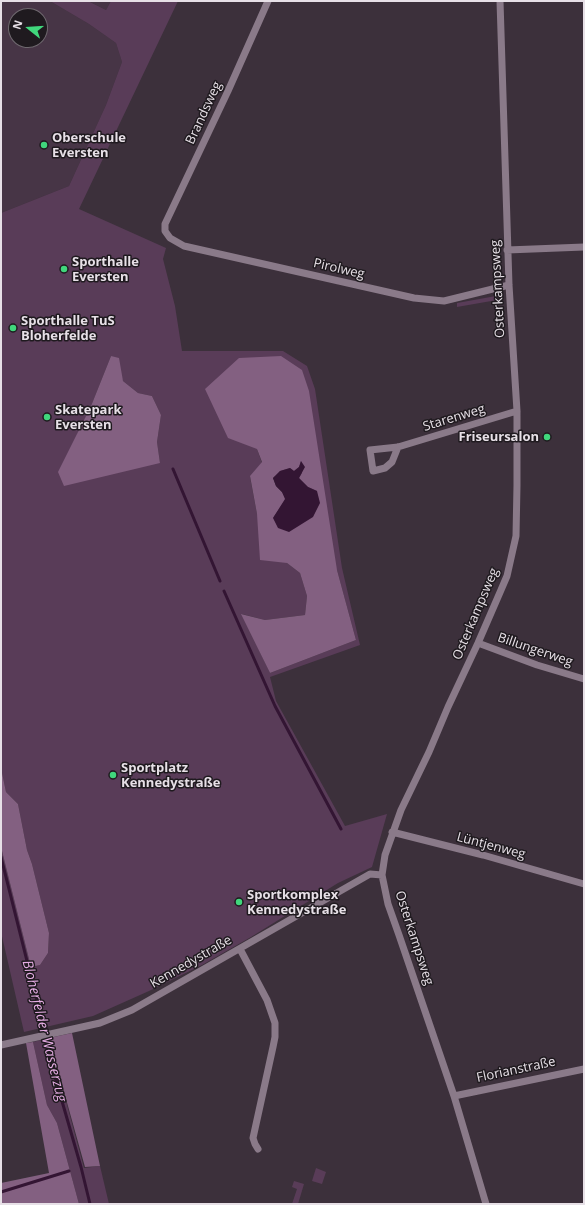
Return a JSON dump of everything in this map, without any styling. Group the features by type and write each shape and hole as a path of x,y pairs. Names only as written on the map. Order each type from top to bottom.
{"street":[{"name":"Brandsweg","path":"167,234 165,231 165,224 228,91 268,1"},
{"name":"Osterkampsweg","path":"486,1204 454,1096 388,904 382,875 385,855 392,832 507,576 516,536 517,411 509,285 500,1"},
{"name":"Pirolweg","path":"167,234 170,238 184,246 414,298 444,301 509,285"},
{"path":"508,250 584,247"},
{"name":"Starenweg","path":"398,447 517,411"},
{"name":"Billungerweg","path":"478,643 537,665 584,679"},
{"name":"Lüntjenweg","path":"392,832 483,855 584,884"},
{"name":"Kennedystraße","path":"1,1045 100,1023 132,1010 370,874 382,875"},
{"path":"240,949 267,1000 275,1023 275,1037 253,1138 258,1149"},
{"name":"Florianstraße","path":"454,1096 584,1069"}],"shaded area":[{"name":"Oberschule Eversten","path":"1,1 50,1 89,24 116,43 122,62 106,105 69,186 1,213"},
{"path":"50,1 88,1 106,10 111,1 178,1 79,209 166,248 163,259 175,306 182,351 283,351 307,366 315,389 342,568 360,645 270,677 276,701 345,826 387,814 372,867 338,883 251,937 202,965 149,991 93,1016 24,1032 1,932 1,847 31,967 40,965 48,953 49,933 32,864 27,850 18,804 6,792 1,768 1,213 69,186 106,105 122,62 116,43 89,24","holes":["111,356 123,381 138,393 152,396 161,415 157,442 160,463 77,435 91,406","257,449 337,570 356,640 270,673 242,614 265,620 305,615 307,596 300,573 287,563 257,514 250,477 262,463"]},
{"path":"88,1 111,1 106,10"},
{"path":"496,296 497,300 457,307 457,303"},
{"path":"111,356 119,358 123,381 138,393 152,396 161,415 157,442 160,463 64,486 58,472 91,406"},
{"path":"281,356 302,370 309,391 337,570 356,640 270,673 241,614 265,620 305,615 307,596 300,573 287,563 260,560 257,514 250,476 262,462 257,449 228,438 205,389 239,358","holes":["301,461 302,473 299,478 308,487 317,491 273,518 286,499 276,486 273,478 280,471 290,468 294,471 299,467"]},
{"path":"301,461 305,467 299,478 308,487 317,491 320,503 313,517 289,532 278,528 273,518 285,499 282,492 276,486 273,478 280,471 290,468 294,471 299,467"},
{"path":"1,768 6,792 18,804 27,850 32,864 49,933 48,953 40,965 31,967 1,847"},
{"path":"72,1033 100,1166 85,1167 49,1038"},
{"path":"49,1038 84,1168 100,1166 109,1204 79,1204 57,1123 47,1105 33,1042"},
{"path":"33,1042 47,1105 57,1123 79,1204 1,1204 1,1183 49,1173 26,1043"},
{"path":"316,1168 326,1172 322,1184 312,1181"},
{"path":"294,1181 304,1184 298,1204 292,1204 297,1189 292,1187"}],"waterway":[{"path":"173,469 220,581"},
{"path":"224,591 275,706 341,829"},
{"name":"Bloherfelder Wasserzug","path":"1,857 44,1029 51,1063 90,1204"},
{"path":"1,1192 69,1171"}],"place":[{"name":"Oberschule Eversten","path":"44,145"},
{"name":"Sporthalle Eversten","path":"64,269"},
{"name":"Sporthalle TuS Bloherfelde","path":"13,328"},
{"name":"Skatepark Eversten","path":"47,417"},
{"name":"Friseursalon","path":"547,437"},
{"name":"Sportplatz Kennedystraße","path":"113,775"},
{"name":"Sportkomplex Kennedystraße","path":"239,902"}]}
